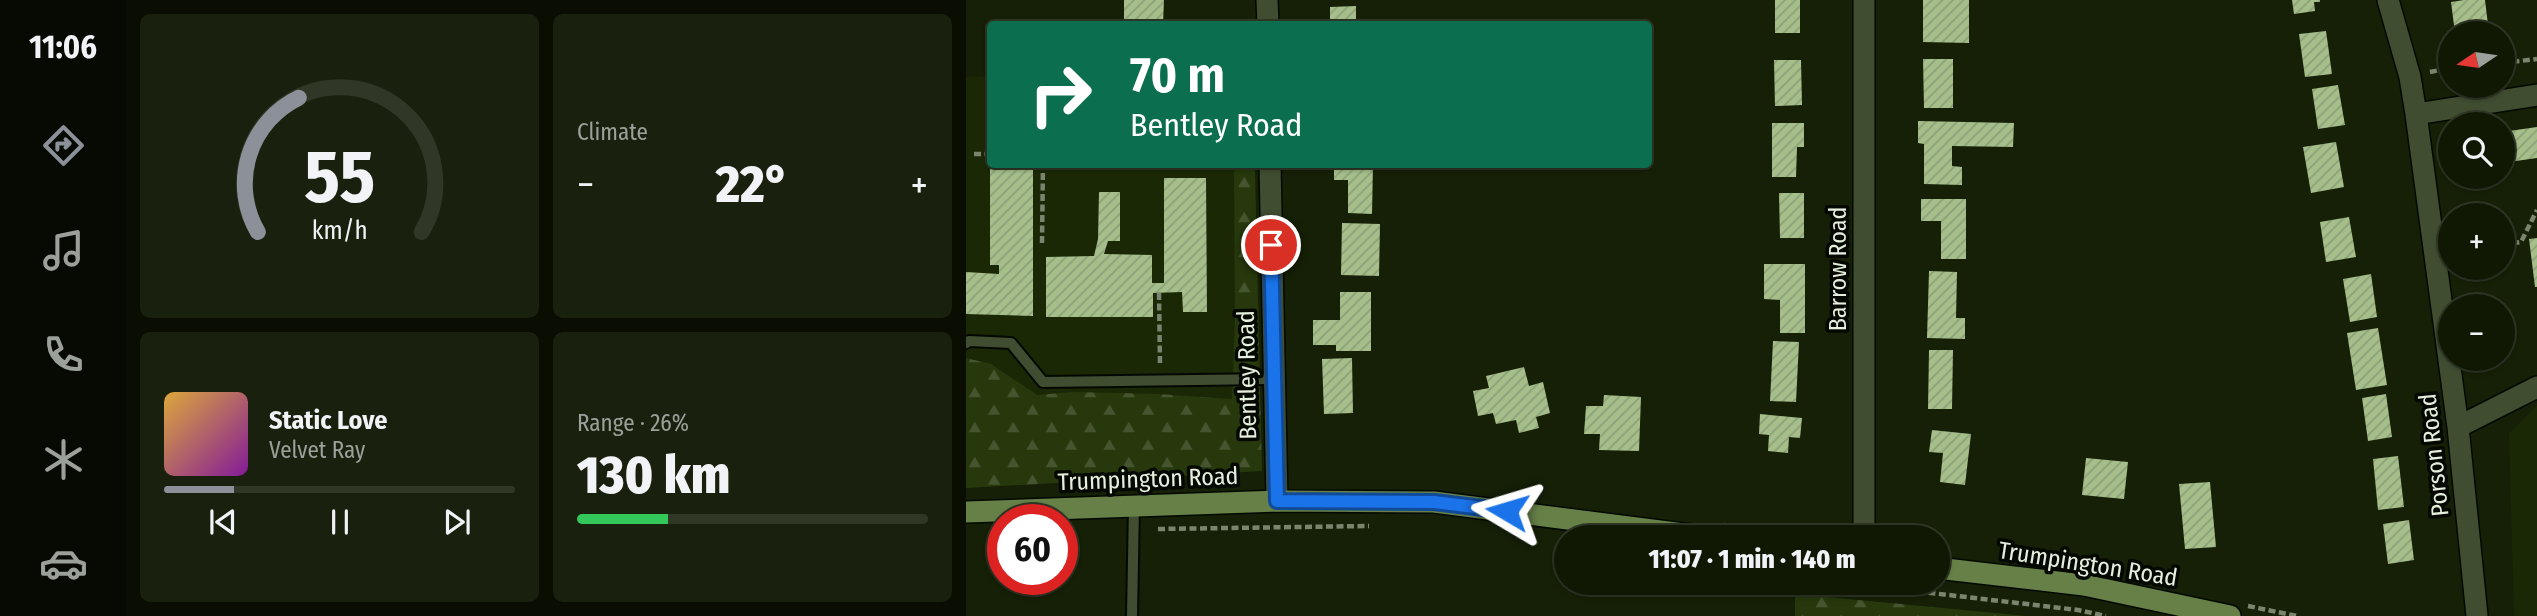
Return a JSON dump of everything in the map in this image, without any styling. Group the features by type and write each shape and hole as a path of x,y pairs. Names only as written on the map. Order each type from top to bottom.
{"main road":[{"name":"Trumpington Road","path":"966,513 1277,501 1434,502 1613,525"},
{"name":"Trumpington Road","path":"1950,570 2084,585 2231,616"}],"street":[{"path":"1267,0 1268,21"},
{"name":"Barrow Road","path":"1864,0 1864,525"},
{"name":"Porson Road","path":"2388,0 2410,77 2416,114 2458,427 2477,616"},
{"path":"2416,114 2537,95"},
{"name":"Bentley Road","path":"1270,168 1277,501"},
{"path":"2458,427 2537,387"}],"lane":[{"path":"966,344 969,341 1011,343 1043,382 1273,379"},
{"path":"1132,616 1134,505"}],"path":[{"path":"2515,62 2537,59"},
{"path":"974,154 987,154"},
{"path":"1042,243 1043,168"},
{"path":"2515,243 2521,242 2537,210"},
{"path":"1159,293 1160,380"},
{"path":"1133,530 1377,526"},
{"path":"1949,595 2078,610 2106,616"}],"shaded area":[{"path":"966,77 987,77 987,168 1241,168 1236,380 1241,472 966,488"},
{"path":"2537,406 2537,616 2514,616 2509,434"}],"green space":[{"path":"1234,169 1255,170 1262,471 966,488 966,358 991,364 1037,395 1072,392 1232,399 1235,319"},
{"path":"1795,595 1806,595 2027,616 1795,616"}],"building":[{"path":"1124,0 1164,0 1163,21 1124,21"},
{"path":"1775,0 1800,0 1800,33 1775,33"},
{"path":"1923,0 1969,0 1969,43 1923,42"},
{"path":"2292,0 2320,2 2314,2 2315,11 2294,14"},
{"path":"2485,0 2488,21 2453,21 2451,2"},
{"path":"1356,6 1356,21 1330,21 1330,7"},
{"path":"2326,31 2332,74 2305,77 2299,34"},
{"path":"1923,59 1953,59 1953,108 1924,108"},
{"path":"1774,60 1801,60 1802,105 1775,106"},
{"path":"2338,85 2345,125 2318,129 2312,89"},
{"path":"1918,121 2014,123 2013,147 1952,146 1952,166 1962,167 1962,185 1924,184 1924,144 1918,143"},
{"path":"1772,123 1804,123 1804,147 1797,147 1796,177 1772,177"},
{"path":"2537,127 2537,158 2515,161 2515,130"},
{"path":"2336,142 2344,187 2311,193 2303,147"},
{"path":"990,168 1033,168 1033,316 966,314 966,272 999,274 999,265 990,265"},
{"path":"1334,168 1373,168 1372,214 1348,213 1348,180 1334,180"},
{"path":"1164,178 1206,178 1207,312 1183,312 1182,292 1153,293 1153,317 1046,317 1046,257 1094,256 1098,239 1099,192 1120,192 1120,241 1108,241 1104,254 1152,255 1152,283 1164,283"},
{"path":"1779,193 1804,193 1804,238 1780,238"},
{"path":"1921,199 1966,199 1966,259 1941,259 1941,221 1921,221"},
{"path":"2349,217 2356,257 2326,262 2320,222"},
{"path":"1342,223 1380,224 1379,276 1341,275"},
{"path":"2537,238 2537,287 2535,287 2529,239"},
{"path":"1764,264 1805,264 1805,333 1780,333 1780,300 1764,299"},
{"path":"1929,271 1957,272 1956,318 1965,318 1965,339 1927,338"},
{"path":"2371,274 2377,317 2350,322 2343,279"},
{"path":"1340,292 1371,292 1371,351 1336,351 1336,345 1313,345 1313,320 1340,320"},
{"path":"2378,328 2387,385 2356,390 2347,333"},
{"path":"1773,341 1799,342 1796,402 1770,401"},
{"path":"1929,350 1953,350 1952,409 1928,409"},
{"path":"1352,358 1353,413 1324,414 1322,359"},
{"path":"1524,367 1529,386 1543,382 1550,413 1536,417 1539,428 1519,433 1516,420 1496,424 1493,413 1478,416 1473,391 1489,388 1486,376"},
{"path":"2386,394 2392,437 2368,441 2362,398"},
{"path":"1604,395 1641,397 1639,451 1599,450 1600,434 1584,434 1586,406 1603,406"},
{"path":"1760,414 1802,418 1800,438 1789,437 1788,453 1768,451 1769,435 1759,434"},
{"path":"1932,430 1971,434 1965,485 1940,482 1943,453 1929,452"},
{"path":"2398,456 2404,507 2378,510 2373,459"},
{"path":"2086,458 2128,462 2124,499 2082,495"},
{"path":"2210,482 2216,547 2185,549 2179,484"},
{"path":"2409,520 2414,560 2388,564 2383,524"}],"route":[{"path":"1271,245 1277,501 1434,502 1507,511"}]}
